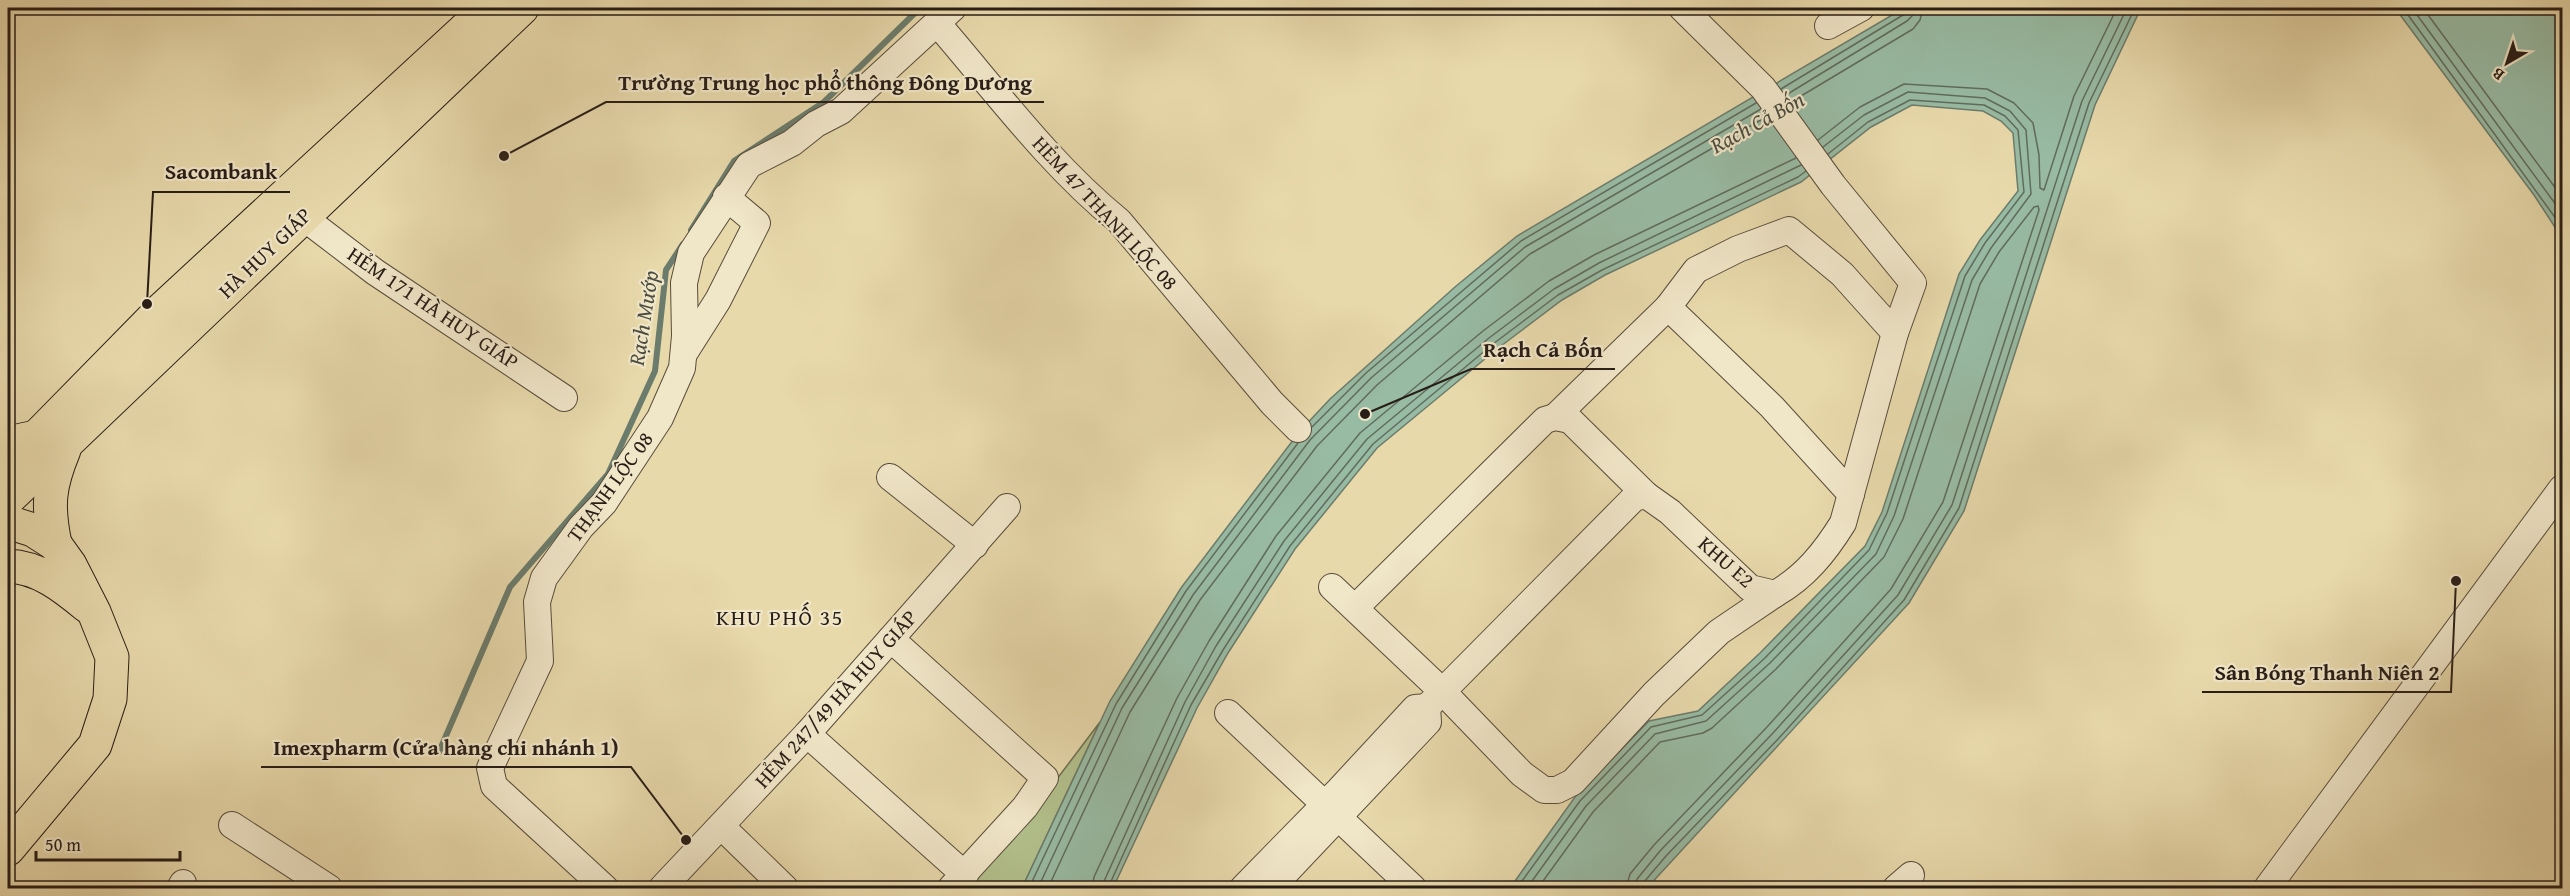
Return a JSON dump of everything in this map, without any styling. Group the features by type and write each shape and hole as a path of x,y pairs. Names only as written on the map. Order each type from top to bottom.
{"main road":[{"name":"HÀ HUY GIÁP","path":"8,499 36,443 164,308 488,8"},
{"name":"HÀ HUY GIÁP","path":"8,466 303,217 522,8"},
{"path":"8,849 95,745 110,699 112,657 94,612 70,566 55,544 48,511 52,478 36,443"},
{"path":"8,522 33,530 55,544"},
{"path":"8,566 18,567 60,583 94,612"}],"street":[{"name":"KHU E2","path":"1555,417 1570,420 1646,495 1670,512 1750,588 1775,594 1797,582 1829,546 1843,523 1895,333 1913,283 1833,185 1763,88 1682,8"},
{"path":"1828,26 1861,8"},
{"name":"THẠNH LỘC 08","path":"605,888 494,786 490,768 540,661 537,602 544,578 581,527 604,503 660,418 682,368 684,283 691,253 726,197 746,156 792,143 816,124 841,111 945,15"},
{"name":"HẺM 47 THẠNH LỘC 08","path":"945,15 1051,156 1091,198 1119,222 1272,403 1298,429"},
{"path":"683,355 718,300 757,223 726,197"},
{"name":"HẺM 171 HÀ HUY GIÁP","path":"303,217 375,272 564,398"},
{"path":"1356,607 1545,420 1555,417 1668,307 1696,270 1738,249 1789,230 1842,274 1895,333"},
{"path":"1668,307 1772,407 1851,494"},
{"path":"890,477 975,545"},
{"path":"2267,888 2562,488"},
{"path":"1243,888 1332,812 1428,722 1435,699 1634,498 1646,495"},
{"name":"HẺM 247/49 HÀ HUY GIÁP","path":"662,888 807,734 1007,507"},
{"path":"1332,587 1356,607 1435,699 1522,774 1544,790 1557,790 1573,783 1654,694 1719,632 1775,594"},
{"path":"807,734 958,882 1025,807 1045,778 891,639"},
{"path":"1228,713 1413,888"},
{"path":"1271,888 1332,812"},
{"path":"232,825 328,888"},
{"path":"720,826 785,888"}],"shaded area":[{"path":"1100,722 1022,888 966,888 1038,804"}],"water":[{"path":"1904,8 2141,8 2095,105 1964,511 1909,603 1647,888 1510,888 1575,797 1649,721 1698,711 1760,653 1865,546 1882,512 1959,274 1980,240 2018,191 2013,133 2001,121 1983,111 1912,105 1871,127 1801,182 1605,275 1562,300 1497,349 1377,448 1295,549 1228,653 1197,708 1113,888 1022,888 1110,701 1181,588 1300,431 1330,399 1455,287 1517,236"},
{"path":"2395,8 2562,8 2562,238 2534,195"}],"waterway":[{"name":"Rạch Mướp","path":"691,230 734,161 824,102 920,8"},
{"name":"Rạch Mướp","path":"439,752 510,587 608,474 655,371 666,270 683,244"}],"place":[{"name":"Trường Trung học phổ thông Đông Dương","path":"504,156"},
{"name":"Sacombank","path":"147,304"},
{"name":"Rạch Cả Bốn","path":"1365,414"},
{"name":"Sân Bóng Thanh Niên 2","path":"2456,581"},
{"name":"Imexpharm (Cửa hàng chi nhánh 1)","path":"686,840"}],"district":[{"name":"KHU PHỐ 35","path":"780,617"}]}
